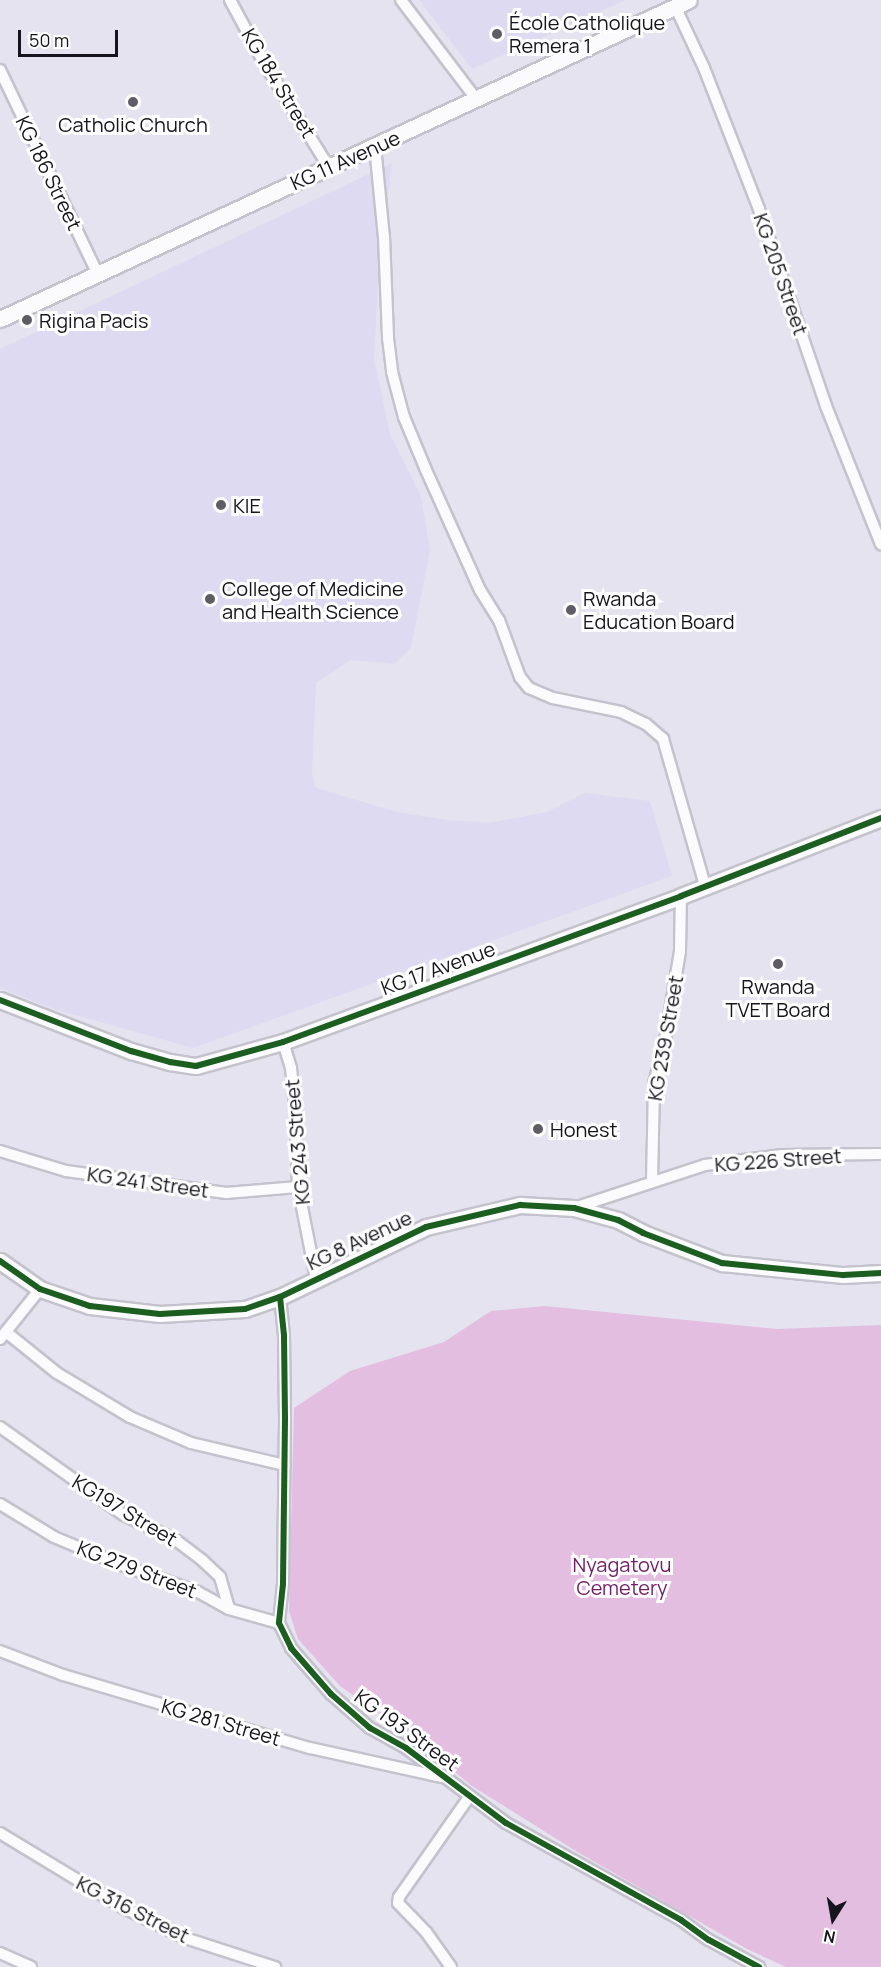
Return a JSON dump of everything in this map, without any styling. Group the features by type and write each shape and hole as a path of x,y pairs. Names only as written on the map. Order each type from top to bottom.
{"street":[{"path":"401,0 477,100"},
{"name":"KG 184 Street","path":"235,2 263,61 328,166"},
{"name":"KG 11 Avenue","path":"0,319 328,166 477,100 682,3"},
{"name":"KG 205 Street","path":"682,3 704,68 759,209 826,406 881,544"},
{"name":"KG 186 Street","path":"0,70 98,275"},
{"path":"375,146 384,237 388,338 392,372 404,417 436,492 480,590 499,620 520,677 529,688 553,698 621,712 646,724 663,739 705,885"},
{"name":"KG 17 Avenue","path":"0,1001 131,1051 170,1062 196,1066 283,1042 681,896 881,818"},
{"name":"KG 239 Street","path":"652,1181 654,1084 666,1035 680,951 681,896"},
{"name":"KG 243 Street","path":"283,1042 291,1068 298,1187 316,1278"},
{"name":"KG 241 Street","path":"0,1151 66,1171 226,1193 298,1187"},
{"name":"KG 226 Street","path":"574,1208 705,1165 782,1155 881,1154"},
{"name":"KG 8 Avenue","path":"0,1261 40,1289 90,1306 160,1314 244,1309 280,1297 426,1227 520,1205 574,1208 618,1220 642,1233 722,1263 831,1275 881,1274"},
{"path":"40,1289 3,1335 57,1373 130,1417 191,1443 284,1466"},
{"path":"279,1623 283,1584 284,1466 284,1336 280,1297"},
{"name":"KG197 Street","path":"0,1427 124,1515 177,1541 202,1560 220,1577 229,1609"},
{"name":"KG 279 Street","path":"0,1504 54,1537 116,1563 198,1592 229,1609 279,1623"},
{"name":"KG 193 Street","path":"279,1623 291,1647 331,1694 370,1728 406,1748 506,1823 681,1920 709,1940 759,1967"},
{"name":"KG 281 Street","path":"0,1651 63,1675 310,1748 445,1777"},
{"path":"451,1967 426,1932 398,1903 399,1897 469,1797"},
{"name":"KG 316 Street","path":"0,1833 73,1879 185,1938 275,1967"},
{"path":"0,1953 31,1967"}],"shaded area":[{"name":"École Catholique Remera 1","path":"419,0 626,0 472,69"},
{"name":"College of Medicine and Health Science","path":"392,163 378,286 374,358 390,434 421,496 430,550 411,648 394,664 351,660 316,683 312,773 316,788 397,812 447,820 489,823 547,812 585,793 650,801 672,876 193,1048 54,1009 0,988 0,349"}],"green space":[{"name":"Nyagatovu Cemetery","path":"545,1306 777,1329 881,1325 881,1967 786,1967 747,1949 579,1853 472,1786 406,1732 340,1686 298,1639 289,1611 294,1408 350,1371 444,1342 491,1311"}],"cycle path":[{"path":"0,1000 131,1051 170,1062 196,1066 283,1042 681,896 881,818"},
{"path":"0,1261 40,1289 90,1306 160,1314 245,1309 280,1297 426,1227 520,1205 574,1208 618,1220 643,1233 722,1263 843,1275 881,1273"},
{"path":"280,1297 284,1336 285,1419 283,1584 279,1623 291,1648 331,1694 370,1728 406,1748 506,1823 681,1920 709,1940 759,1967"}],"place":[{"name":"École Catholique Remera 1","path":"497,34"},
{"name":"Catholic Church","path":"133,102"},
{"name":"Rigina Pacis","path":"27,320"},
{"name":"KIE","path":"221,505"},
{"name":"College of Medicine and Health Science","path":"210,599"},
{"name":"Rwanda Education Board","path":"571,610"},
{"name":"Rwanda TVET Board","path":"778,964"},
{"name":"Honest","path":"538,1129"}]}
